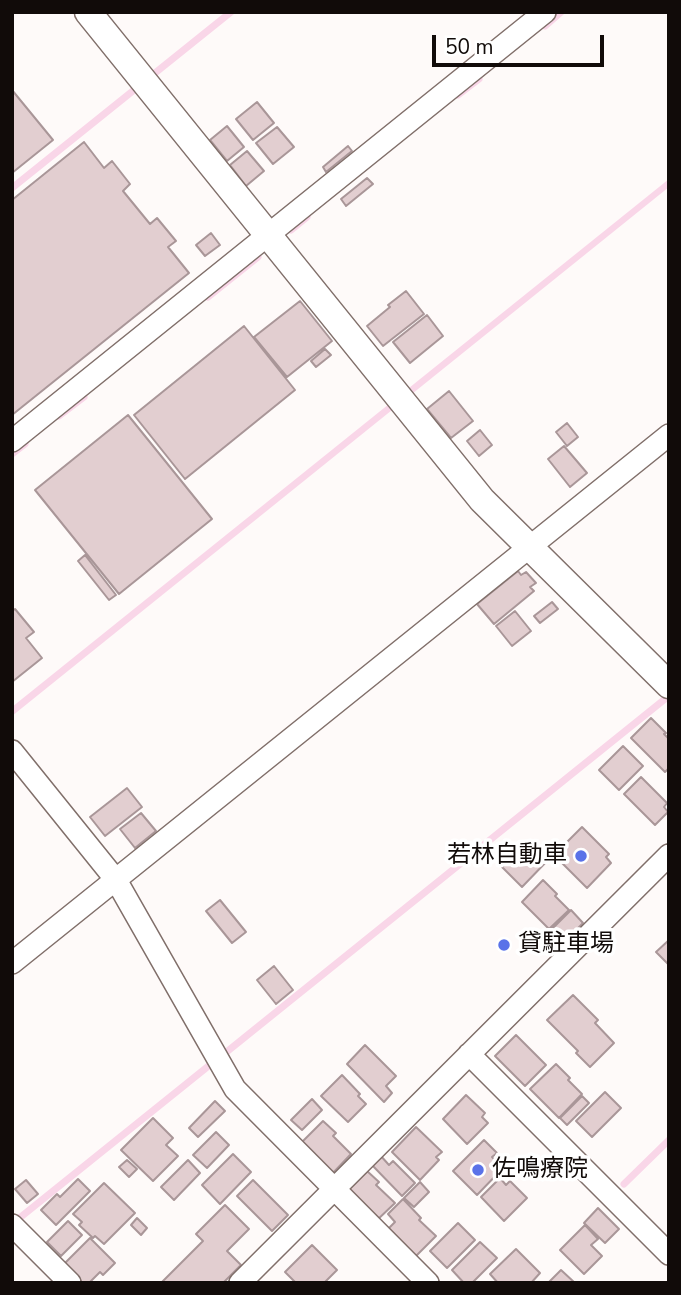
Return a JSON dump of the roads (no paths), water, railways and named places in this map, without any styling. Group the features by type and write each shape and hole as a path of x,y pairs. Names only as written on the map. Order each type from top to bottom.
{"street":[{"path":"88,12 482,500 669,685"},
{"path":"12,441 545,12"},
{"path":"12,963 669,435"},
{"path":"12,751 116,880 235,1090 428,1283"},
{"path":"240,1283 669,855"},
{"path":"469,1054 669,1254"},
{"path":"12,1225 70,1283"}],"waterway":[{"path":"155,73 231,12"},
{"path":"545,26 561,12"},
{"path":"458,95 479,79"},
{"path":"12,188 134,90"},
{"path":"291,230 307,217"},
{"path":"208,297 258,257"},
{"path":"59,416 84,397"},
{"path":"12,454 25,444"},
{"path":"224,1054 665,699"},
{"path":"17,1220 211,1064"},
{"path":"624,1184 669,1140"}],"place":[{"name":"若林自動車","path":"581,856"},
{"name":"貸駐車場","path":"504,945"},
{"name":"佐鳴療院","path":"478,1170"}]}
